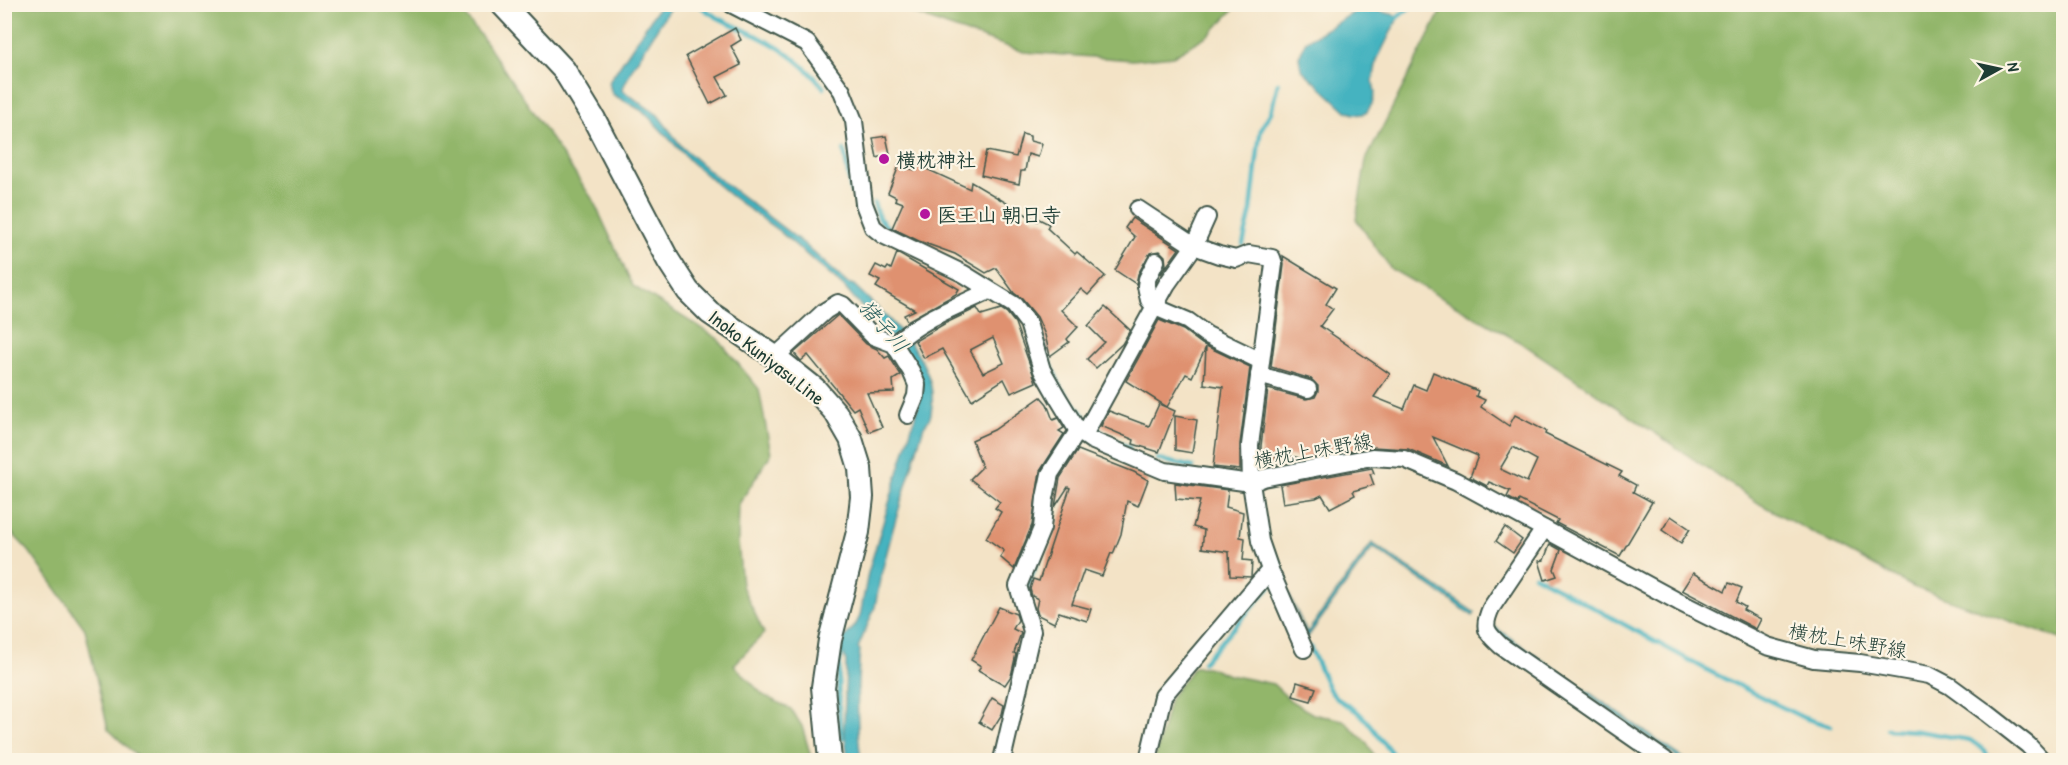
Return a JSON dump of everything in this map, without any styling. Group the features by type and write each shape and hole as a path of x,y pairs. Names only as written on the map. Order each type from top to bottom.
{"main road":[{"name":"Inoko Kuniyasu Line","path":"502,4 564,69 594,119 668,260 688,291 710,313 775,357 815,389 836,413 851,439 860,468 862,497 858,532 831,640 823,687 830,760"}],"street":[{"path":"731,4 807,44 842,91 854,121 864,204 873,227 882,236 964,274 1014,305 1028,323 1042,370 1081,433"},
{"path":"1138,209 1194,246 1236,259 1249,254 1272,258 1274,264 1250,445 1251,483 1260,541 1304,649"},
{"path":"1002,760 1032,631 1017,586 1042,528 1050,474 1081,433 1167,284 1194,246 1207,217"},
{"path":"1156,261 1146,286 1149,300 1155,308 1188,321 1260,368 1308,389"},
{"path":"894,344 922,323 989,291"},
{"path":"775,357 825,312 838,303 843,305 873,336 894,344 911,371 917,385 916,396 908,415"},
{"name":"横枕上味野線","path":"1081,433 1091,440 1166,471 1251,483 1263,478 1372,457 1404,459 1456,481 1679,602 1767,646 1814,659 1860,663 1929,675 1950,686 1987,713 2028,745 2042,760"},
{"path":"1544,530 1491,608 1486,622 1489,634 1501,646 1665,760"},
{"path":"1148,760 1163,696 1270,570"}],"green space":[{"path":"4,5 456,5 482,37 593,200 633,286 717,338 759,389 771,454 739,504 738,541 742,586 764,633 734,665 763,695 791,709 802,726 811,757 807,760 141,760 108,729 85,629 29,551 5,526"},
{"path":"891,5 1238,5 1210,34 1173,56 1133,60 1024,52"},
{"path":"1444,5 2063,5 2063,640 1913,587 1760,504 1523,344 1391,269 1356,219 1366,160"},
{"path":"1194,667 1207,667 1229,675 1273,684 1291,701 1313,714 1343,720 1367,743 1377,760 1155,760 1170,698"}],"water":[{"name":"猪子川","path":"660,5 672,5 633,67 622,90 658,115 682,147 714,175 803,243 847,283 854,285 906,338 926,370 931,387 930,417 924,426 893,529 875,607 858,648 860,650 858,719 861,760 848,760 844,729 846,661 841,644 860,616 868,573 919,403 892,338 844,287 779,231 731,196 691,162 644,112 612,94 609,83 611,79"},
{"path":"1363,7 1399,16 1377,60 1372,104 1366,113 1358,114 1345,110 1301,69 1299,57 1306,41"},
{"path":"1372,543 1475,613 1473,616 1373,547 1307,638 1279,573 1307,633"},
{"path":"1495,627 1686,760 1681,760 1493,630"}],"building":[{"path":"735,28 741,40 731,46 741,65 717,77 727,95 710,104 686,56"},
{"path":"1022,134 1030,136 1030,141 1042,144 1038,157 1028,154 1025,171 1021,171 1019,184 981,175 986,151 1016,157"},
{"path":"886,136 890,154 877,158 873,138"},
{"path":"918,165 970,189 971,182 1037,221 1039,219 1049,224 1047,228 1075,254 1077,252 1105,276 1088,295 1081,289 1061,310 1078,327 1067,339 1069,342 1050,356 1045,335 1037,317 1014,293 996,268 986,273 955,254 892,228 903,203 895,200 896,197 888,193 899,166 915,170"},
{"path":"1132,218 1179,249 1161,274 1166,265 1165,256 1160,251 1150,253 1138,274 1136,284 1115,270 1135,237 1125,228"},
{"path":"897,253 959,289 956,294 907,321 904,315 915,310 876,287 880,281 870,276 876,265 886,270 888,267 891,269"},
{"path":"1283,256 1336,288 1326,304 1333,309 1320,326 1390,374 1374,397 1404,409 1414,385 1426,390 1433,372 1478,391 1476,396 1485,400 1481,407 1509,426 1515,415 1546,431 1545,434 1622,472 1619,476 1636,485 1633,492 1652,502 1620,556 1556,523 1558,520 1519,500 1518,503 1507,497 1510,491 1489,482 1487,486 1470,477 1478,456 1433,437 1448,466 1408,449 1372,447 1300,460 1275,453 1277,465 1261,468 1261,446 1268,389 1306,399 1315,397 1318,391 1318,386 1311,379 1271,367 1284,265","holes":["1513,447 1537,460 1527,482 1500,469"]},
{"path":"1105,307 1130,330 1122,344 1096,368 1087,359 1104,342 1088,326"},
{"path":"977,308 981,315 1001,309 1015,323 1036,382 1011,393 1004,379 972,400 942,349 924,358 915,341","holes":["993,338 1004,363 983,373 970,350"]},
{"path":"838,315 866,344 877,349 885,358 889,356 901,375 893,380 894,392 867,393 882,427 869,432 858,407 853,410 808,355 801,361 794,353"},
{"path":"1159,320 1183,330 1202,344 1250,367 1240,444 1240,470 1213,467 1223,387 1204,384 1206,347 1192,377 1186,374 1167,407 1126,381"},
{"path":"1041,397 1047,404 1053,420 1058,418 1064,428 1059,431 1064,434 1040,471 1032,525 1014,569 1000,557 1004,551 986,538 1001,512 995,508 1000,502 970,479 982,467 972,440 994,430"},
{"path":"1159,404 1175,411 1159,452 1133,444 1134,440 1101,426 1109,411 1149,426"},
{"path":"1175,416 1197,420 1192,453 1175,450"},
{"path":"1078,450 1134,472 1148,480 1138,506 1127,501 1121,534 1102,576 1084,570 1072,604 1091,609 1087,621 1059,612 1054,623 1038,615 1036,608 1038,599 1032,596 1030,589 1033,579 1039,581 1070,488 1068,487 1055,507 1060,478"},
{"path":"1372,468 1374,473 1370,474 1374,485 1353,491 1355,495 1330,508 1322,495 1283,503 1280,485"},
{"path":"1175,483 1228,490 1226,507 1243,512 1240,537 1245,538 1243,560 1252,561 1251,577 1230,576 1229,552 1202,548 1204,530 1193,527 1200,501 1176,499"},
{"path":"1671,516 1690,529 1681,543 1662,530"},
{"path":"1505,527 1522,540 1513,553 1496,541"},
{"path":"1550,544 1561,550 1554,569 1557,576 1545,580 1539,561 1544,560"},
{"path":"1693,573 1725,591 1729,583 1742,588 1736,602 1745,607 1743,610 1761,619 1756,629 1682,590"},
{"path":"999,607 1016,614 1018,620 1013,629 1021,633 1014,653 1016,654 1011,676 1005,685 978,670 981,666 971,660"},
{"path":"1297,682 1316,688 1311,701 1293,696"},
{"path":"992,698 1004,705 1002,714 992,730 979,722"}],"waterway":[{"path":"698,4 720,19 786,53 810,72 824,88"},
{"path":"1395,19 1414,4"},
{"path":"1243,244 1251,211 1261,129 1271,112 1278,83"},
{"path":"844,150 851,192"},
{"path":"874,203 879,218 889,229"},
{"path":"1022,304 1036,323 1050,362"},
{"path":"1051,365 1061,387 1086,418"},
{"path":"1094,426 1106,436 1130,448"},
{"path":"1047,465 1053,451"},
{"path":"1157,459 1193,467"},
{"path":"1026,591 1042,549"},
{"path":"1534,575 1709,671 1804,718 1831,726"},
{"path":"1203,662 1270,587"},
{"path":"842,739 838,690 841,652 844,643"},
{"path":"1310,647 1329,689 1336,698 1358,712 1367,721 1397,760"},
{"path":"1887,729 1917,731 1970,740 1984,750 1990,760"}],"place":[{"name":"横枕神社","path":"884,159"},
{"name":"医王山 朝日寺","path":"925,214"}]}
